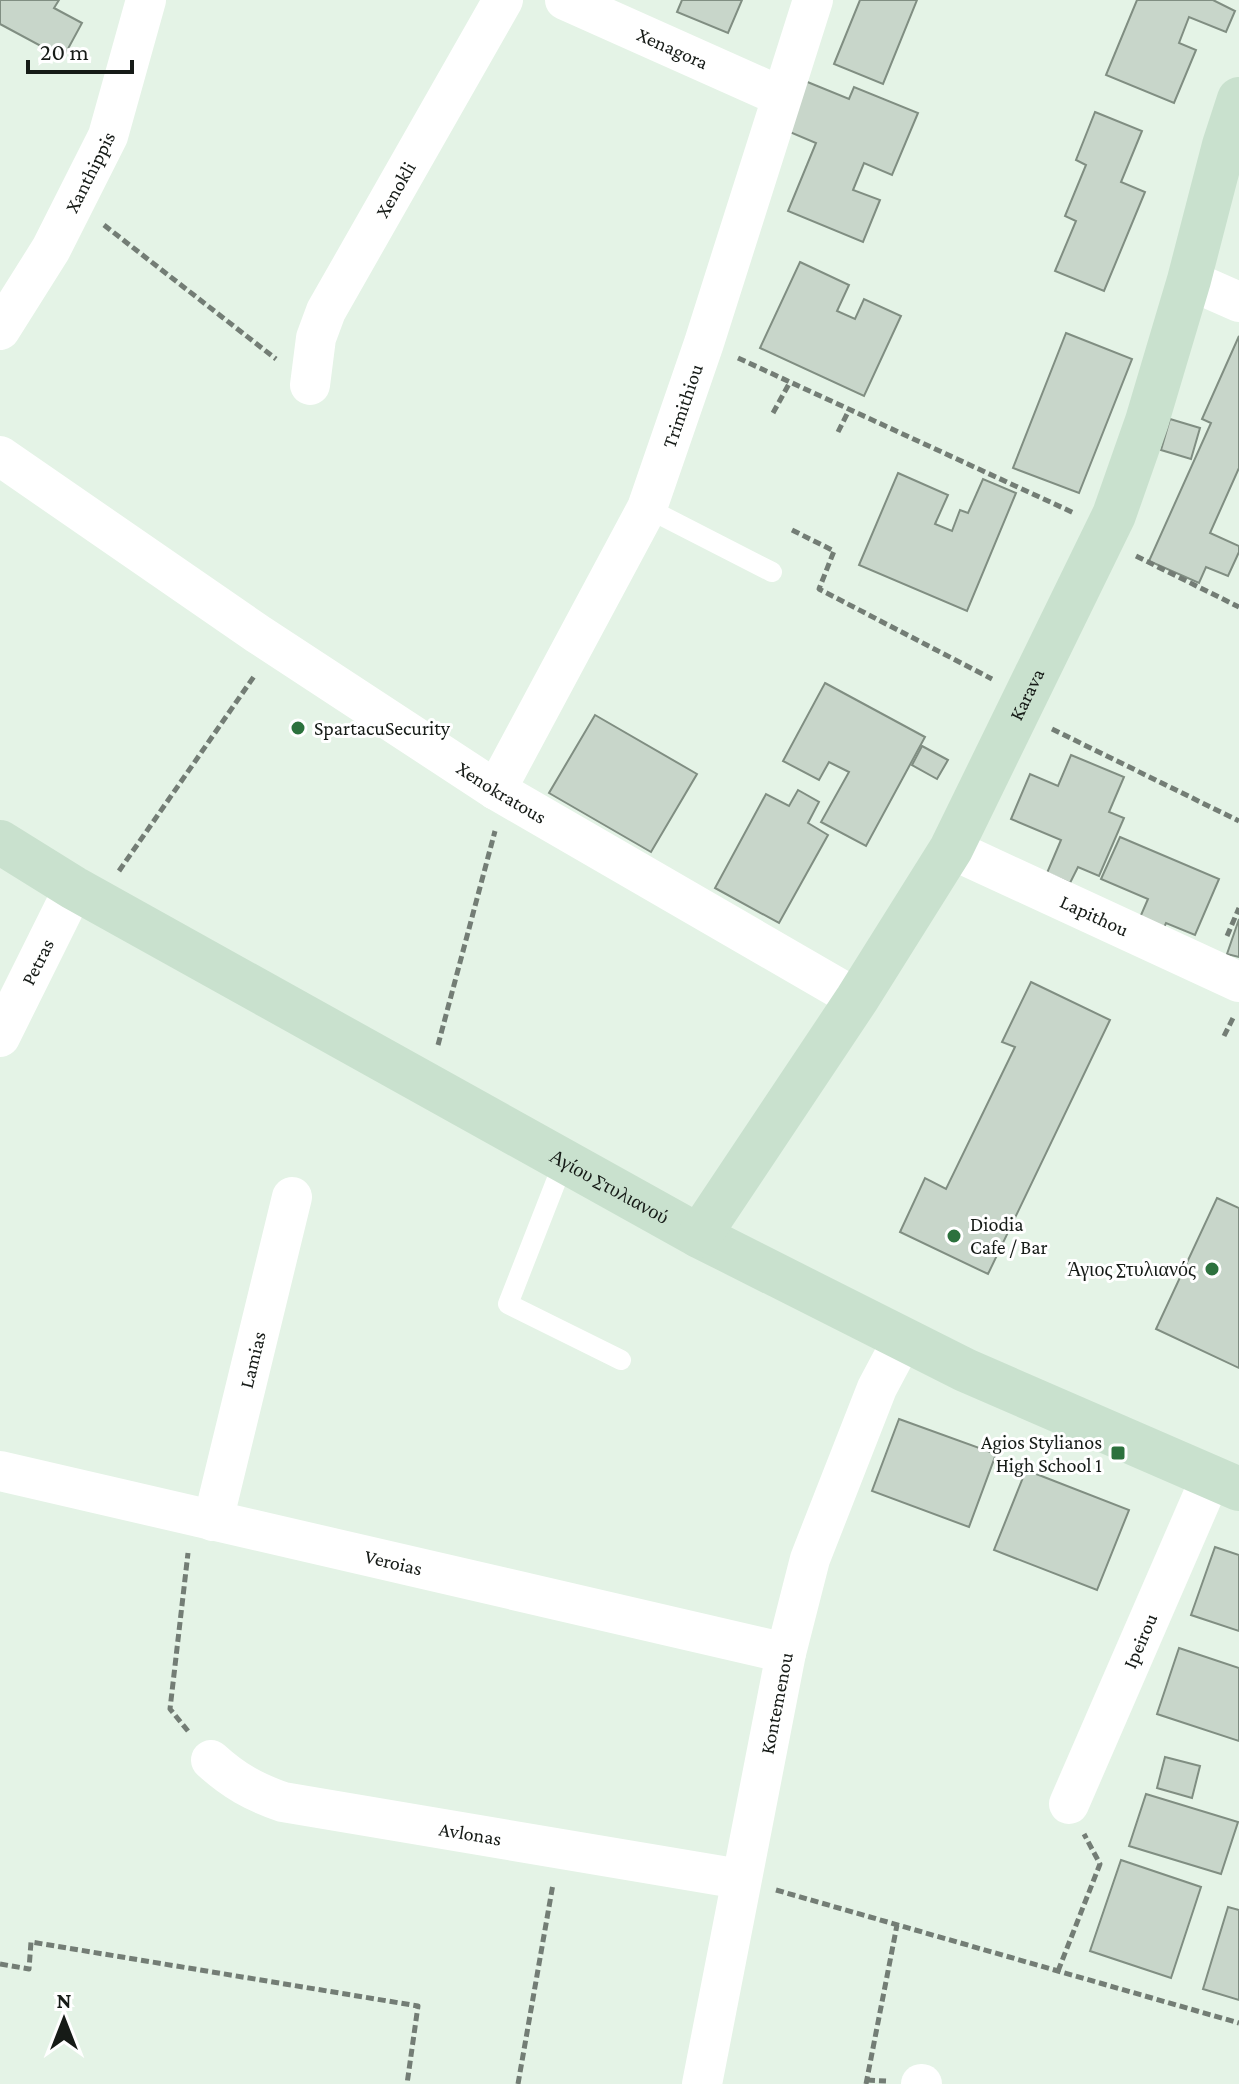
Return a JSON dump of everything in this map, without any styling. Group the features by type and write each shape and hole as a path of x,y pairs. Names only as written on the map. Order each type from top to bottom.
{"street":[{"name":"Xanthippis","path":"0,330 51,249 108,136 146,0"},
{"name":"Xenokli","path":"310,385 316,338 326,311 503,0"},
{"name":"Xenagora","path":"565,0 780,96"},
{"name":"Trimithiou","path":"500,792 647,508 704,343 813,0"},
{"name":"Karava","path":"699,1236 857,999 951,849 1105,534 1147,421 1239,99"},
{"path":"1189,280 1239,302"},
{"name":"Xenokratous","path":"0,456 276,645 500,792 857,999"},
{"name":"Αγίου Στυλιανού","path":"0,842 86,895 699,1236 965,1370 1225,1483"},
{"name":"Lapithou","path":"951,849 1239,982"},
{"name":"Petras","path":"0,1037 86,895"},
{"name":"Lamias","path":"202,1519 292,1197"},
{"name":"Kontemenou","path":"702,2084 786,1653 810,1559 877,1388 903,1339"},
{"name":"Veroias","path":"0,1471 786,1653"},
{"name":"Ipeirou","path":"1069,1804 1225,1483"},
{"name":"Avlonas","path":"211,1760 241,1785 283,1802 740,1879"}],"lane":[{"path":"647,508 772,572"},
{"path":"564,1161 508,1304 621,1360"}],"path":[{"path":"75,202 310,385"},
{"path":"704,343 1105,534 1238,606 1239,599"},
{"path":"773,413 790,382"},
{"path":"838,432 849,410"},
{"path":"792,530 834,551 819,589 1022,705 1239,821"},
{"path":"86,895 276,645"},
{"path":"427,1085 500,792"},
{"path":"202,1519 170,1709 211,1760"},
{"path":"1058,1971 1100,1864 1069,1804"},
{"path":"518,2084 559,1848"},
{"path":"740,1879 1239,2023"},
{"path":"866,2084 897,1925"},
{"path":"0,1964 29,1969 31,1942 418,2006 407,2084"}],"building":[{"path":"0,0 59,0 54,8 82,23 63,58 0,24"},
{"path":"682,0 742,0 728,33 677,12"},
{"path":"860,0 917,0 883,84 834,64"},
{"path":"1137,0 1213,0 1235,11 1226,32 1189,17 1179,43 1196,50 1174,103 1106,75"},
{"path":"805,81 849,99 854,87 918,113 892,175 864,163 853,190 880,200 863,242 788,211 816,143 785,130"},
{"path":"1095,112 1142,131 1121,182 1145,192 1104,291 1055,271 1076,221 1065,216 1086,165 1076,160"},
{"path":"800,262 849,285 837,311 855,319 864,299 901,316 864,396 760,348"},
{"path":"1066,333 1132,359 1079,493 1013,468"},
{"path":"1239,336 1239,468 1210,533 1239,546 1239,552 1228,576 1206,567 1199,583 1149,561 1211,423 1202,419"},
{"path":"1170,419 1200,428 1191,459 1161,450"},
{"path":"898,473 948,495 935,524 952,531 960,510 968,513 983,479 1016,493 967,611 859,565"},
{"path":"825,683 925,737 866,846 821,822 849,772 829,762 819,780 783,761"},
{"path":"595,715 697,774 651,852 549,793"},
{"path":"922,746 948,760 937,779 912,765"},
{"path":"1071,755 1124,777 1109,812 1124,818 1099,876 1078,867 1070,883 1047,873 1061,840 1011,819 1030,774 1058,786"},
{"path":"798,790 819,802 808,823 828,835 779,923 715,888 766,794 789,806"},
{"path":"1120,837 1219,879 1195,935 1166,923 1162,932 1138,922 1148,899 1101,879"},
{"path":"1239,919 1239,957 1227,954"},
{"path":"1031,982 1110,1020 988,1274 900,1232 925,1178 946,1189 1015,1047 1002,1042"},
{"name":"Άγιος Στυλιανός","path":"1217,1198 1239,1208 1239,1368 1156,1329"},
{"path":"899,1419 996,1454 969,1527 872,1491"},
{"path":"1026,1470 1129,1510 1097,1590 994,1550"},
{"path":"1215,1547 1239,1555 1239,1631 1191,1615"},
{"path":"1179,1648 1239,1668 1239,1741 1157,1714"},
{"path":"1165,1757 1200,1766 1192,1798 1157,1788"},
{"path":"1146,1794 1238,1822 1221,1874 1129,1846"},
{"path":"1121,1860 1201,1887 1171,1978 1090,1951"},
{"path":"1228,1907 1239,1910 1239,2000 1203,1989"}],"place":[{"name":"SpartacuSecurity","path":"298,728"},
{"name":"Diodia Cafe / Bar","path":"954,1236"},
{"name":"Άγιος Στυλιανός","path":"1212,1269"},
{"name":"Agios Stylianos High School 1","path":"1118,1453"}]}
